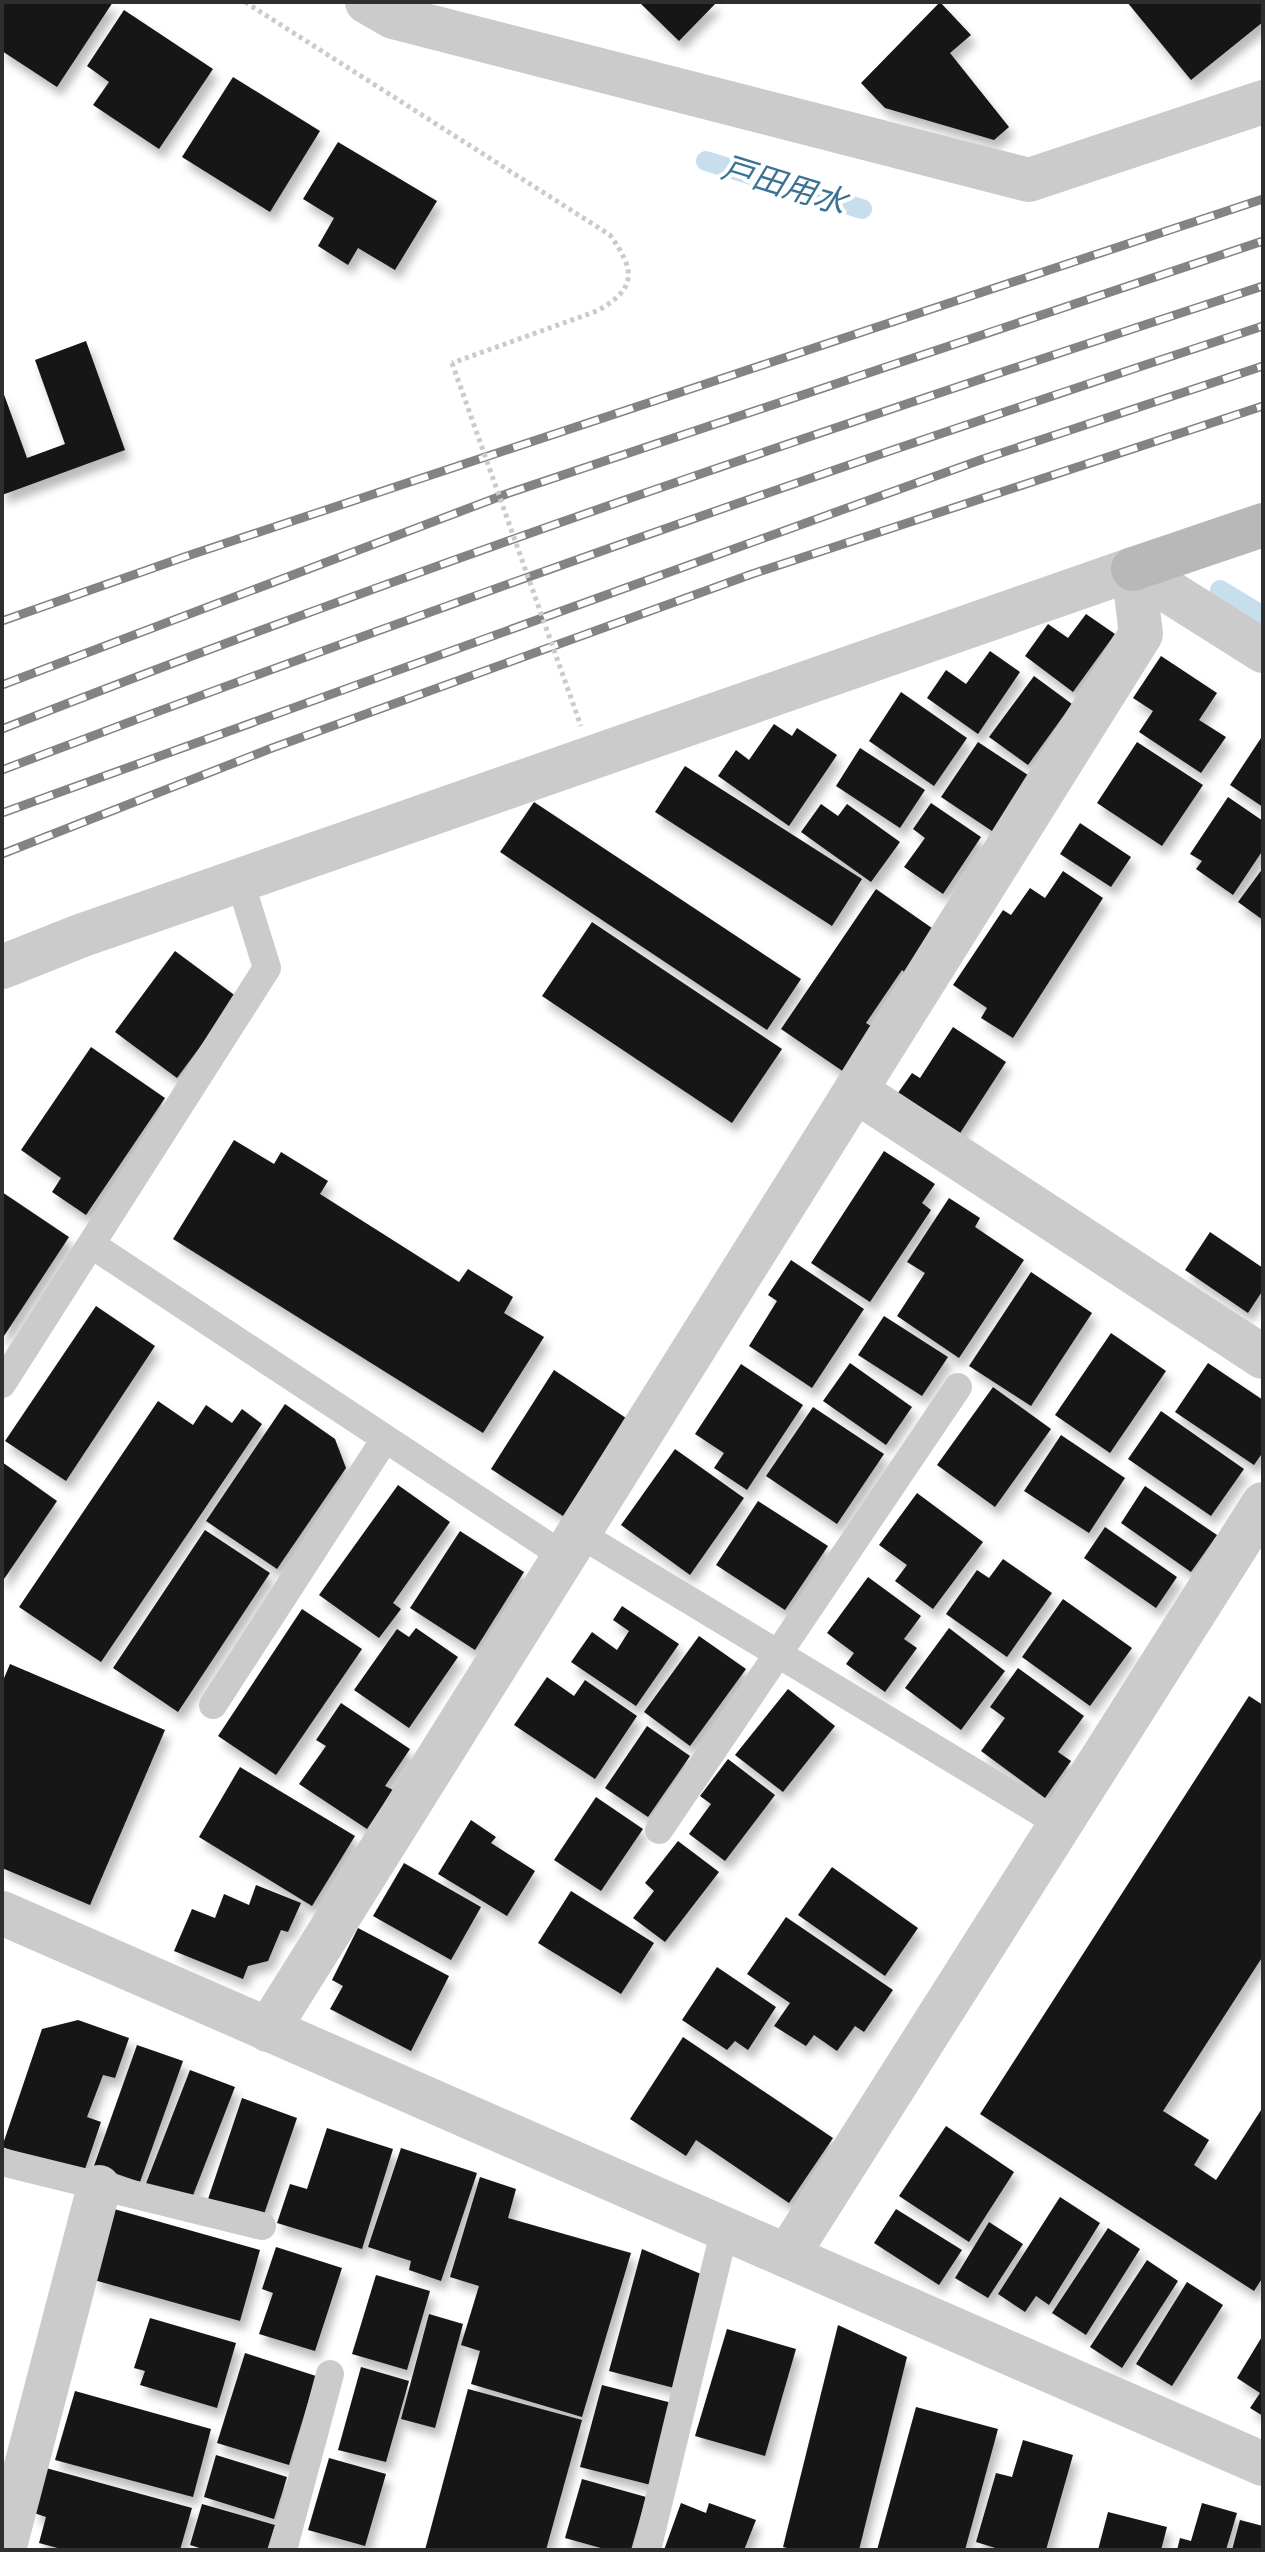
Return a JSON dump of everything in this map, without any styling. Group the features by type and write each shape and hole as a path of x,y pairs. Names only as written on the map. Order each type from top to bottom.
{"street":[{"path":"367,2 393,17 1029,180 1263,102"},
{"path":"2,967 240,881 1263,525"},
{"path":"1133,569 1263,651"},
{"path":"268,2030 1141,634 1133,569"},
{"path":"856,1091 1263,1357"},
{"path":"787,2256 1263,1504"},
{"path":"2,1913 1263,2464"},
{"path":"4,2550 99,2187"}],"lane":[{"path":"2,1384 267,968 240,881"},
{"path":"92,1245 385,1439 572,1545 778,1653 1060,1824"},
{"path":"659,1830 958,1387"},
{"path":"213,1705 385,1439"},
{"path":"2,2162 262,2226"},
{"path":"647,2550 725,2228"},
{"path":"283,2550 330,2374"}],"path":[{"path":"245,2 610,235 628,261 628,280 619,298 597,311 452,363 581,726"}],"building":[{"path":"2,2 113,2 57,87 2,51"},
{"path":"639,2 717,2 679,41"},
{"path":"940,2 971,35 950,53 1009,127 994,140 885,108 861,83"},
{"path":"1127,2 1263,2 1263,22 1191,80"},
{"path":"124,10 213,69 159,149 93,105 109,82 87,66"},
{"path":"233,77 320,131 270,212 182,157"},
{"path":"338,142 437,201 395,270 358,248 348,265 318,246 334,218 303,199"},
{"path":"86,341 125,450 2,495 2,389 27,458 65,444 35,360"},
{"path":"1086,614 1115,634 1073,692 1025,656 1048,624 1068,638"},
{"path":"990,651 1020,672 978,734 927,698 946,670 966,684"},
{"path":"1161,656 1217,693 1199,720 1226,737 1201,773 1139,732 1153,711 1133,698"},
{"path":"1034,676 1072,704 1028,765 989,737"},
{"path":"901,692 967,738 934,786 869,741"},
{"path":"774,724 792,736 797,728 837,755 789,826 718,776 736,750 749,760"},
{"path":"1263,735 1263,807 1230,785"},
{"path":"978,742 1031,777 995,833 941,797"},
{"path":"1137,742 1203,785 1162,846 1097,803"},
{"path":"860,748 925,790 900,828 836,786"},
{"path":"685,766 862,879 832,926 655,812"},
{"path":"1228,797 1263,821 1263,850 1233,895 1196,869 1202,861 1190,854"},
{"path":"534,802 801,979 767,1030 500,852"},
{"path":"931,803 981,837 943,894 904,867 925,838 913,829"},
{"path":"821,804 838,816 847,804 900,842 871,882 801,832"},
{"path":"1080,823 1131,857 1111,887 1060,854"},
{"path":"1263,868 1263,920 1238,902"},
{"path":"1063,871 1103,898 1013,1038 981,1018 987,1008 953,985 1003,910 1011,915 1030,888 1045,898"},
{"path":"876,889 939,933 909,976 902,970 866,1023 874,1028 844,1072 781,1029"},
{"path":"592,922 782,1049 732,1123 542,996"},
{"path":"175,951 237,997 177,1078 115,1032"},
{"path":"953,1027 1006,1062 955,1141 893,1100 912,1073 920,1078"},
{"path":"91,1047 165,1098 86,1215 52,1192 61,1178 21,1150"},
{"path":"234,1140 274,1164 281,1152 328,1181 320,1194 459,1282 468,1269 513,1297 504,1313 544,1337 483,1433 173,1239"},
{"path":"884,1151 935,1184 922,1203 931,1210 870,1302 811,1263"},
{"path":"2,1192 69,1237 2,1339"},
{"path":"949,1198 980,1218 975,1227 1024,1260 959,1358 897,1316 925,1273 907,1262"},
{"path":"1210,1232 1263,1268 1263,1290 1248,1313 1185,1270"},
{"path":"791,1260 864,1309 812,1388 749,1346 777,1301 768,1295"},
{"path":"1031,1272 1092,1313 1031,1406 969,1366"},
{"path":"96,1306 155,1346 66,1481 5,1441"},
{"path":"884,1316 948,1357 922,1396 858,1355"},
{"path":"1111,1333 1166,1371 1110,1453 1055,1415"},
{"path":"850,1363 912,1407 886,1445 823,1401"},
{"path":"1208,1363 1263,1400 1263,1452 1254,1465 1175,1412"},
{"path":"741,1364 803,1405 747,1490 714,1468 724,1453 695,1434"},
{"path":"554,1370 626,1418 563,1516 491,1469"},
{"path":"993,1387 1051,1429 995,1507 937,1465"},
{"path":"158,1401 193,1425 206,1405 232,1423 242,1409 262,1424 101,1662 19,1607"},
{"path":"285,1404 335,1439 346,1468 277,1569 206,1521"},
{"path":"813,1407 884,1454 837,1524 766,1476"},
{"path":"1161,1411 1244,1469 1211,1516 1128,1459"},
{"path":"1061,1435 1125,1478 1089,1533 1024,1491"},
{"path":"675,1449 744,1498 690,1575 621,1525"},
{"path":"2,1462 57,1501 2,1582"},
{"path":"398,1485 450,1522 393,1603 401,1609 379,1638 319,1595"},
{"path":"1145,1486 1217,1535 1191,1572 1121,1523"},
{"path":"917,1493 983,1542 933,1609 895,1581 907,1565 879,1545"},
{"path":"758,1501 828,1546 785,1610 716,1565"},
{"path":"1105,1527 1177,1577 1156,1608 1084,1558"},
{"path":"205,1530 270,1573 178,1712 113,1668"},
{"path":"460,1531 524,1572 475,1650 410,1608"},
{"path":"1003,1559 1052,1593 1007,1657 946,1614 977,1570 989,1578"},
{"path":"868,1577 921,1616 904,1639 917,1648 885,1692 846,1664 854,1653 827,1633"},
{"path":"1063,1599 1132,1648 1090,1706 1022,1657"},
{"path":"622,1606 679,1644 636,1706 571,1662 592,1632 617,1650 629,1631 613,1620"},
{"path":"302,1609 362,1649 276,1775 218,1736"},
{"path":"416,1628 458,1657 409,1728 354,1690 397,1629 409,1637"},
{"path":"949,1628 1005,1671 961,1730 905,1688"},
{"path":"699,1636 746,1669 690,1746 644,1712"},
{"path":"10,1664 165,1730 90,1905 2,1868 2,1683"},
{"path":"1018,1668 1084,1716 1058,1752 1071,1761 1045,1798 981,1751 1005,1718 990,1707"},
{"path":"547,1677 574,1696 585,1680 637,1716 595,1779 514,1725"},
{"path":"788,1689 835,1726 783,1792 735,1755"},
{"path":"1249,1696 1263,1705 1263,1956 1163,2111 1209,2140 1194,2165 1216,2180 1263,2107 1263,2277 1254,2291 980,2114"},
{"path":"341,1703 410,1749 385,1786 393,1790 367,1829 299,1784 326,1746 316,1740"},
{"path":"647,1726 690,1756 648,1817 605,1788"},
{"path":"728,1759 775,1795 725,1861 689,1834 711,1804 700,1796"},
{"path":"240,1767 355,1836 312,1906 199,1837"},
{"path":"596,1797 643,1829 601,1891 554,1860"},
{"path":"471,1820 496,1837 491,1843 535,1871 507,1916 438,1874"},
{"path":"678,1841 719,1872 665,1942 633,1918 654,1891 645,1883"},
{"path":"404,1863 481,1907 451,1960 373,1916"},
{"path":"832,1867 918,1928 885,1976 798,1915"},
{"path":"256,1885 301,1903 288,1932 281,1930 268,1961 248,1966 243,1979 174,1951 192,1909 215,1918 224,1894 249,1905"},
{"path":"571,1891 654,1943 621,1994 538,1943"},
{"path":"786,1917 893,1990 864,2032 855,2026 837,2051 814,2035 806,2046 774,2026 790,2003 747,1974"},
{"path":"358,1928 449,1976 411,2051 330,2009 343,1986 332,1980"},
{"path":"717,1967 776,2007 748,2050 735,2041 727,2050 682,2020"},
{"path":"78,2020 129,2038 115,2078 103,2075 87,2117 101,2122 83,2175 2,2147 42,2029"},
{"path":"683,2037 833,2138 789,2203 696,2140 686,2156 630,2119"},
{"path":"137,2045 183,2061 140,2182 94,2166"},
{"path":"190,2070 235,2087 190,2203 145,2186"},
{"path":"242,2098 297,2118 262,2220 207,2202"},
{"path":"946,2126 1014,2172 969,2242 899,2196"},
{"path":"327,2128 393,2149 362,2249 277,2223 290,2184 307,2189"},
{"path":"401,2148 477,2173 441,2281 409,2270 411,2261 368,2247"},
{"path":"480,2177 516,2189 508,2218 631,2253 582,2417 471,2384 480,2351 461,2345 479,2286 450,2277"},
{"path":"1060,2197 1100,2223 1049,2305 1036,2296 1025,2312 998,2294"},
{"path":"114,2209 260,2250 240,2321 94,2280"},
{"path":"896,2209 962,2250 939,2285 874,2243"},
{"path":"989,2222 1023,2244 988,2298 955,2278"},
{"path":"1108,2228 1140,2249 1086,2335 1052,2313"},
{"path":"276,2247 342,2268 315,2351 259,2334 273,2293 262,2289"},
{"path":"642,2249 708,2277 678,2389 609,2371"},
{"path":"1147,2260 1178,2281 1122,2368 1090,2347"},
{"path":"376,2275 430,2291 407,2370 352,2354"},
{"path":"1187,2282 1223,2305 1172,2386 1136,2364"},
{"path":"429,2314 463,2324 435,2428 401,2419"},
{"path":"150,2318 236,2343 217,2408 140,2385 145,2371 134,2368"},
{"path":"838,2325 907,2357 859,2550 794,2550 783,2547"},
{"path":"727,2329 796,2349 765,2456 695,2436"},
{"path":"1263,2335 1263,2416 1250,2408 1260,2393 1237,2378"},
{"path":"245,2353 316,2376 289,2465 217,2443"},
{"path":"361,2367 409,2381 386,2462 338,2450"},
{"path":"602,2385 672,2403 651,2485 580,2467"},
{"path":"468,2389 582,2420 546,2550 425,2550"},
{"path":"75,2391 211,2429 193,2497 55,2460"},
{"path":"916,2407 998,2429 965,2550 877,2550"},
{"path":"1023,2440 1073,2455 1046,2550 1002,2550 976,2542 996,2473 1012,2477"},
{"path":"216,2455 287,2477 274,2519 204,2497"},
{"path":"329,2458 386,2474 365,2546 308,2530"},
{"path":"46,2468 192,2508 180,2550 65,2550 39,2543 46,2517 34,2513"},
{"path":"582,2479 646,2497 631,2550 608,2550 565,2538"},
{"path":"681,2503 706,2513 709,2503 756,2520 744,2550 664,2550"},
{"path":"1202,2503 1237,2513 1226,2550 1177,2550 1180,2538 1191,2541"},
{"path":"202,2504 275,2525 267,2550 206,2550 190,2545"},
{"path":"1108,2512 1167,2527 1161,2550 1098,2550"},
{"path":"1240,2520 1263,2526 1263,2550 1232,2550"}],"waterway":[{"name":"戸田用水","path":"706,161 862,209"},
{"name":"戸田用水","path":"1220,590 1263,616"}],"railway":[{"path":"2,621 190,555 1263,199"},
{"path":"2,685 509,493 1263,241"},
{"path":"2,729 314,611 629,498 1263,286"},
{"path":"2,770 630,541 1263,326"},
{"path":"2,813 983,459 1263,366"},
{"path":"2,854 272,748 752,574 1263,406"}]}
